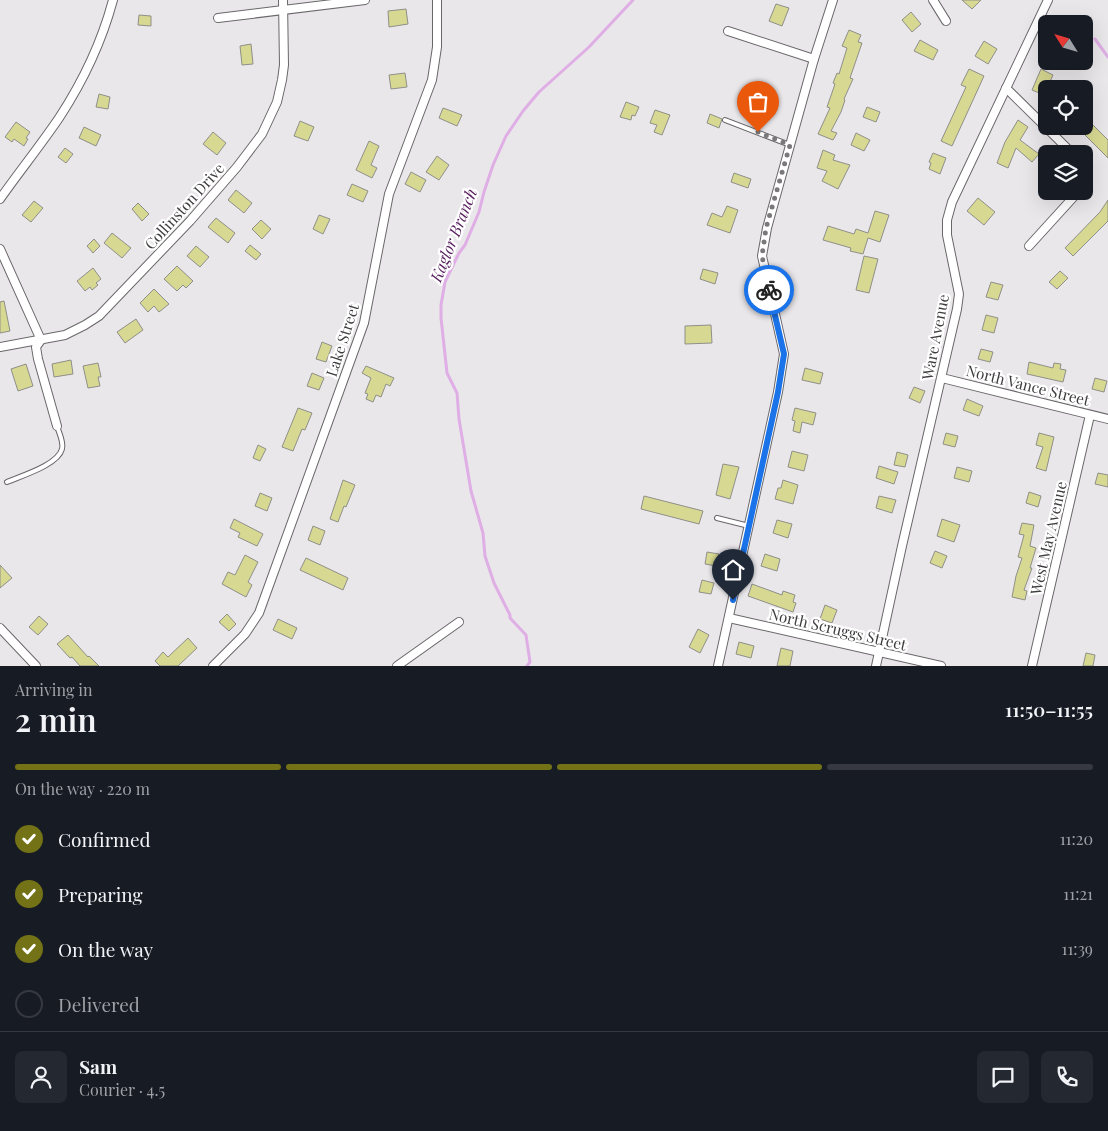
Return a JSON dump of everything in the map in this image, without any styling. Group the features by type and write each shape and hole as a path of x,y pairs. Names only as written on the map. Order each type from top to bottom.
{"street":[{"path":"0,199 59,118 77,87 94,52 113,0"},
{"name":"Collinston Drive","path":"0,347 41,340 71,332 105,311 190,221 237,167 262,134 277,102 284,65 283,0"},
{"path":"218,18 365,0"},
{"name":"Lake Street","path":"213,666 245,634 260,613 364,323 389,194 432,80 437,46 437,0"},
{"path":"718,666 778,392 784,354 762,256 766,228 814,59 833,0"},
{"path":"933,0 946,21"},
{"name":"Ware Avenue","path":"876,666 942,378 959,294 947,235 947,220 952,202 1048,0"},
{"path":"728,31 814,59"},
{"path":"1006,88 1063,145"},
{"path":"1029,246 1071,200"},
{"path":"0,249 41,340 36,347 38,359 57,426"},
{"name":"North Vance Street","path":"942,378 1108,419"},
{"name":"West May Avenue","path":"1032,666 1090,415"},
{"name":"North Scruggs Street","path":"729,618 941,666"},
{"path":"397,666 459,622"},
{"path":"0,628 36,666"}],"lane":[{"path":"725,120 790,145"},
{"path":"7,482 38,470 60,456 63,447 57,426"},
{"path":"716,518 749,526"}],"building":[{"path":"962,0 981,0 972,9"},
{"path":"776,4 789,8 782,26 769,21"},
{"path":"406,9 408,24 389,27 388,11"},
{"path":"911,12 921,24 912,32 902,20"},
{"path":"139,15 151,16 151,26 138,25"},
{"path":"849,30 861,35 858,42 862,43 850,78 853,79 844,99 841,112 831,131 837,133 833,140 818,134 830,108 827,107 835,84 833,83 837,73 839,74 847,48 842,46"},
{"path":"920,40 938,50 933,60 914,51"},
{"path":"984,41 997,49 988,64 975,56"},
{"path":"251,44 253,64 242,65 240,46"},
{"path":"969,69 984,76 952,146 941,141 966,87 961,85"},
{"path":"1041,70 1053,75 1051,80 1038,80 1038,92 1032,90"},
{"path":"405,73 407,87 391,89 389,75"},
{"path":"99,94 110,97 108,109 96,107"},
{"path":"750,101 765,105 761,118 747,114"},
{"path":"626,102 639,107 635,116 632,115 631,120 620,117"},
{"path":"867,107 880,112 876,122 863,117"},
{"path":"443,108 462,115 457,126 439,118"},
{"path":"655,110 670,115 662,135 654,132 657,125 650,123"},
{"path":"710,114 722,119 719,128 707,123"},
{"path":"1018,120 1028,127 1020,140 1038,155 1032,162 1016,148 1008,168 997,163 1005,142"},
{"path":"300,121 314,127 308,141 294,136"},
{"path":"16,122 30,132 24,146 14,139 12,142 5,137"},
{"path":"1093,125 1108,140 1108,158 1085,135 1093,135"},
{"path":"84,127 101,135 96,146 79,138"},
{"path":"213,132 226,143 217,155 203,144"},
{"path":"856,133 870,140 864,151 851,145"},
{"path":"369,141 379,146 371,165 377,168 372,178 356,170"},
{"path":"65,148 73,154 66,163 58,157"},
{"path":"823,150 835,155 833,160 850,165 838,189 822,181 827,171 817,168"},
{"path":"933,153 946,158 940,174 929,169 931,163 929,162"},
{"path":"437,156 449,165 439,180 426,172"},
{"path":"411,172 426,180 420,192 405,184"},
{"path":"734,173 751,179 748,188 731,182"},
{"path":"352,184 368,191 363,202 347,195"},
{"path":"236,190 252,203 244,213 228,200"},
{"path":"978,198 995,212 984,225 967,211"},
{"path":"1108,200 1108,221 1073,256 1065,248 1100,212"},
{"path":"34,201 43,208 31,222 22,215"},
{"path":"138,203 149,214 142,221 132,209"},
{"path":"727,206 738,210 730,233 707,225 712,213 722,217"},
{"path":"875,211 889,215 880,242 868,238 863,254 850,251 851,248 823,240 828,226 854,234 856,229 868,233"},
{"path":"319,215 330,219 323,234 313,229"},
{"path":"216,218 235,233 228,243 208,227"},
{"path":"261,220 271,229 262,239 252,229"},
{"path":"112,233 131,248 122,258 104,243"},
{"path":"94,239 100,246 93,253 87,246"},
{"path":"250,245 261,254 256,260 245,251"},
{"path":"196,246 209,257 200,267 187,256"},
{"path":"864,256 878,259 869,293 856,290"},
{"path":"177,266 193,281 186,288 183,285 177,291 164,279"},
{"path":"93,268 101,279 92,290 90,287 85,291 77,281"},
{"path":"703,269 718,273 715,284 700,279"},
{"path":"1060,271 1068,278 1057,289 1049,282"},
{"path":"991,282 1003,285 998,300 986,297"},
{"path":"154,289 169,304 159,312 154,306 148,312 140,303"},
{"path":"4,301 10,331 0,333 0,302"},
{"path":"986,315 998,318 994,333 982,330"},
{"path":"136,319 143,330 125,343 117,332"},
{"path":"711,325 712,343 685,344 685,326"},
{"path":"322,342 332,346 326,362 316,359"},
{"path":"981,349 993,352 990,362 978,359"},
{"path":"71,360 73,374 54,377 52,364"},
{"path":"1029,362 1053,368 1054,363 1061,364 1060,369 1066,370 1063,382 1027,374"},
{"path":"98,363 101,377 98,377 100,386 88,388 83,366"},
{"path":"26,364 33,386 18,391 11,369"},
{"path":"366,366 394,378 390,386 386,384 381,397 376,395 373,402 366,399 368,394 365,393 371,378 362,373"},
{"path":"805,368 823,373 820,384 802,380"},
{"path":"312,373 324,378 319,390 307,386"},
{"path":"1095,378 1107,381 1104,392 1092,389"},
{"path":"914,387 925,391 920,403 909,398"},
{"path":"967,399 983,406 979,416 963,410"},
{"path":"298,408 312,413 305,430 302,429 293,451 282,447"},
{"path":"795,408 816,413 813,425 802,422 800,433 793,431 795,421 792,420"},
{"path":"946,433 958,436 955,447 943,444"},
{"path":"1039,433 1054,437 1046,471 1036,468 1043,447 1036,445"},
{"path":"258,445 266,449 260,461 253,458"},
{"path":"792,451 808,455 804,471 788,467"},
{"path":"897,452 908,455 905,467 894,465"},
{"path":"723,464 739,467 730,499 716,495"},
{"path":"879,466 898,472 894,484 876,478"},
{"path":"957,467 972,471 969,482 954,478"},
{"path":"1098,473 1108,475 1108,487 1095,484"},
{"path":"343,480 355,485 338,522 330,519"},
{"path":"783,480 798,485 793,504 775,499 778,488 781,488"},
{"path":"1029,492 1041,496 1038,507 1026,503"},
{"path":"260,493 272,498 267,511 255,506"},
{"path":"644,496 703,511 699,524 641,509"},
{"path":"879,496 896,500 892,513 876,508"},
{"path":"234,519 263,534 257,546 238,537 240,533 230,528"},
{"path":"942,519 960,525 954,542 937,536"},
{"path":"777,520 792,524 788,538 773,533"},
{"path":"1022,523 1034,525 1030,546 1036,548 1030,568 1032,568 1024,590 1027,591 1025,600 1012,597 1022,558 1018,557 1024,535 1019,534"},
{"path":"313,526 325,531 320,545 308,540"},
{"path":"935,551 947,556 942,568 930,563"},
{"path":"707,552 719,554 716,566 705,564"},
{"path":"765,554 780,559 777,571 761,566"},
{"path":"245,555 258,562 248,582 252,585 246,597 222,584 228,572 235,575"},
{"path":"306,558 348,578 343,590 300,570"},
{"path":"0,565 12,578 0,588"},
{"path":"702,580 714,583 711,594 699,592"},
{"path":"752,584 782,595 783,591 795,595 793,602 796,603 793,612 748,596"},
{"path":"825,605 837,610 832,623 820,619"},
{"path":"227,614 236,624 229,631 219,622"},
{"path":"39,616 48,624 38,635 29,627"},
{"path":"278,619 297,628 292,639 273,630"},
{"path":"698,629 709,635 700,653 689,647"},
{"path":"68,635 99,666 80,666 72,657 70,658 57,644"},
{"path":"188,638 197,648 178,666 160,666 155,661 163,652 168,657"},
{"path":"739,642 754,646 751,658 736,654"},
{"path":"781,648 793,651 790,666 777,666"},
{"path":"1086,653 1095,655 1093,666 1083,666"}],"waterway":[{"name":"Kaglor Branch","path":"527,666 530,662 526,635 510,618 494,583 485,556 483,533 471,491 459,419 457,393 447,373 441,305 445,282 465,245 479,212 493,165 506,136 539,92 589,47 633,0"},
{"path":"1095,39 1108,57"}],"way so far":[{"path":"758,132 790,145 766,228 762,256 769,290"}],"route":[{"path":"733,600 778,392 784,354 769,290"}]}
